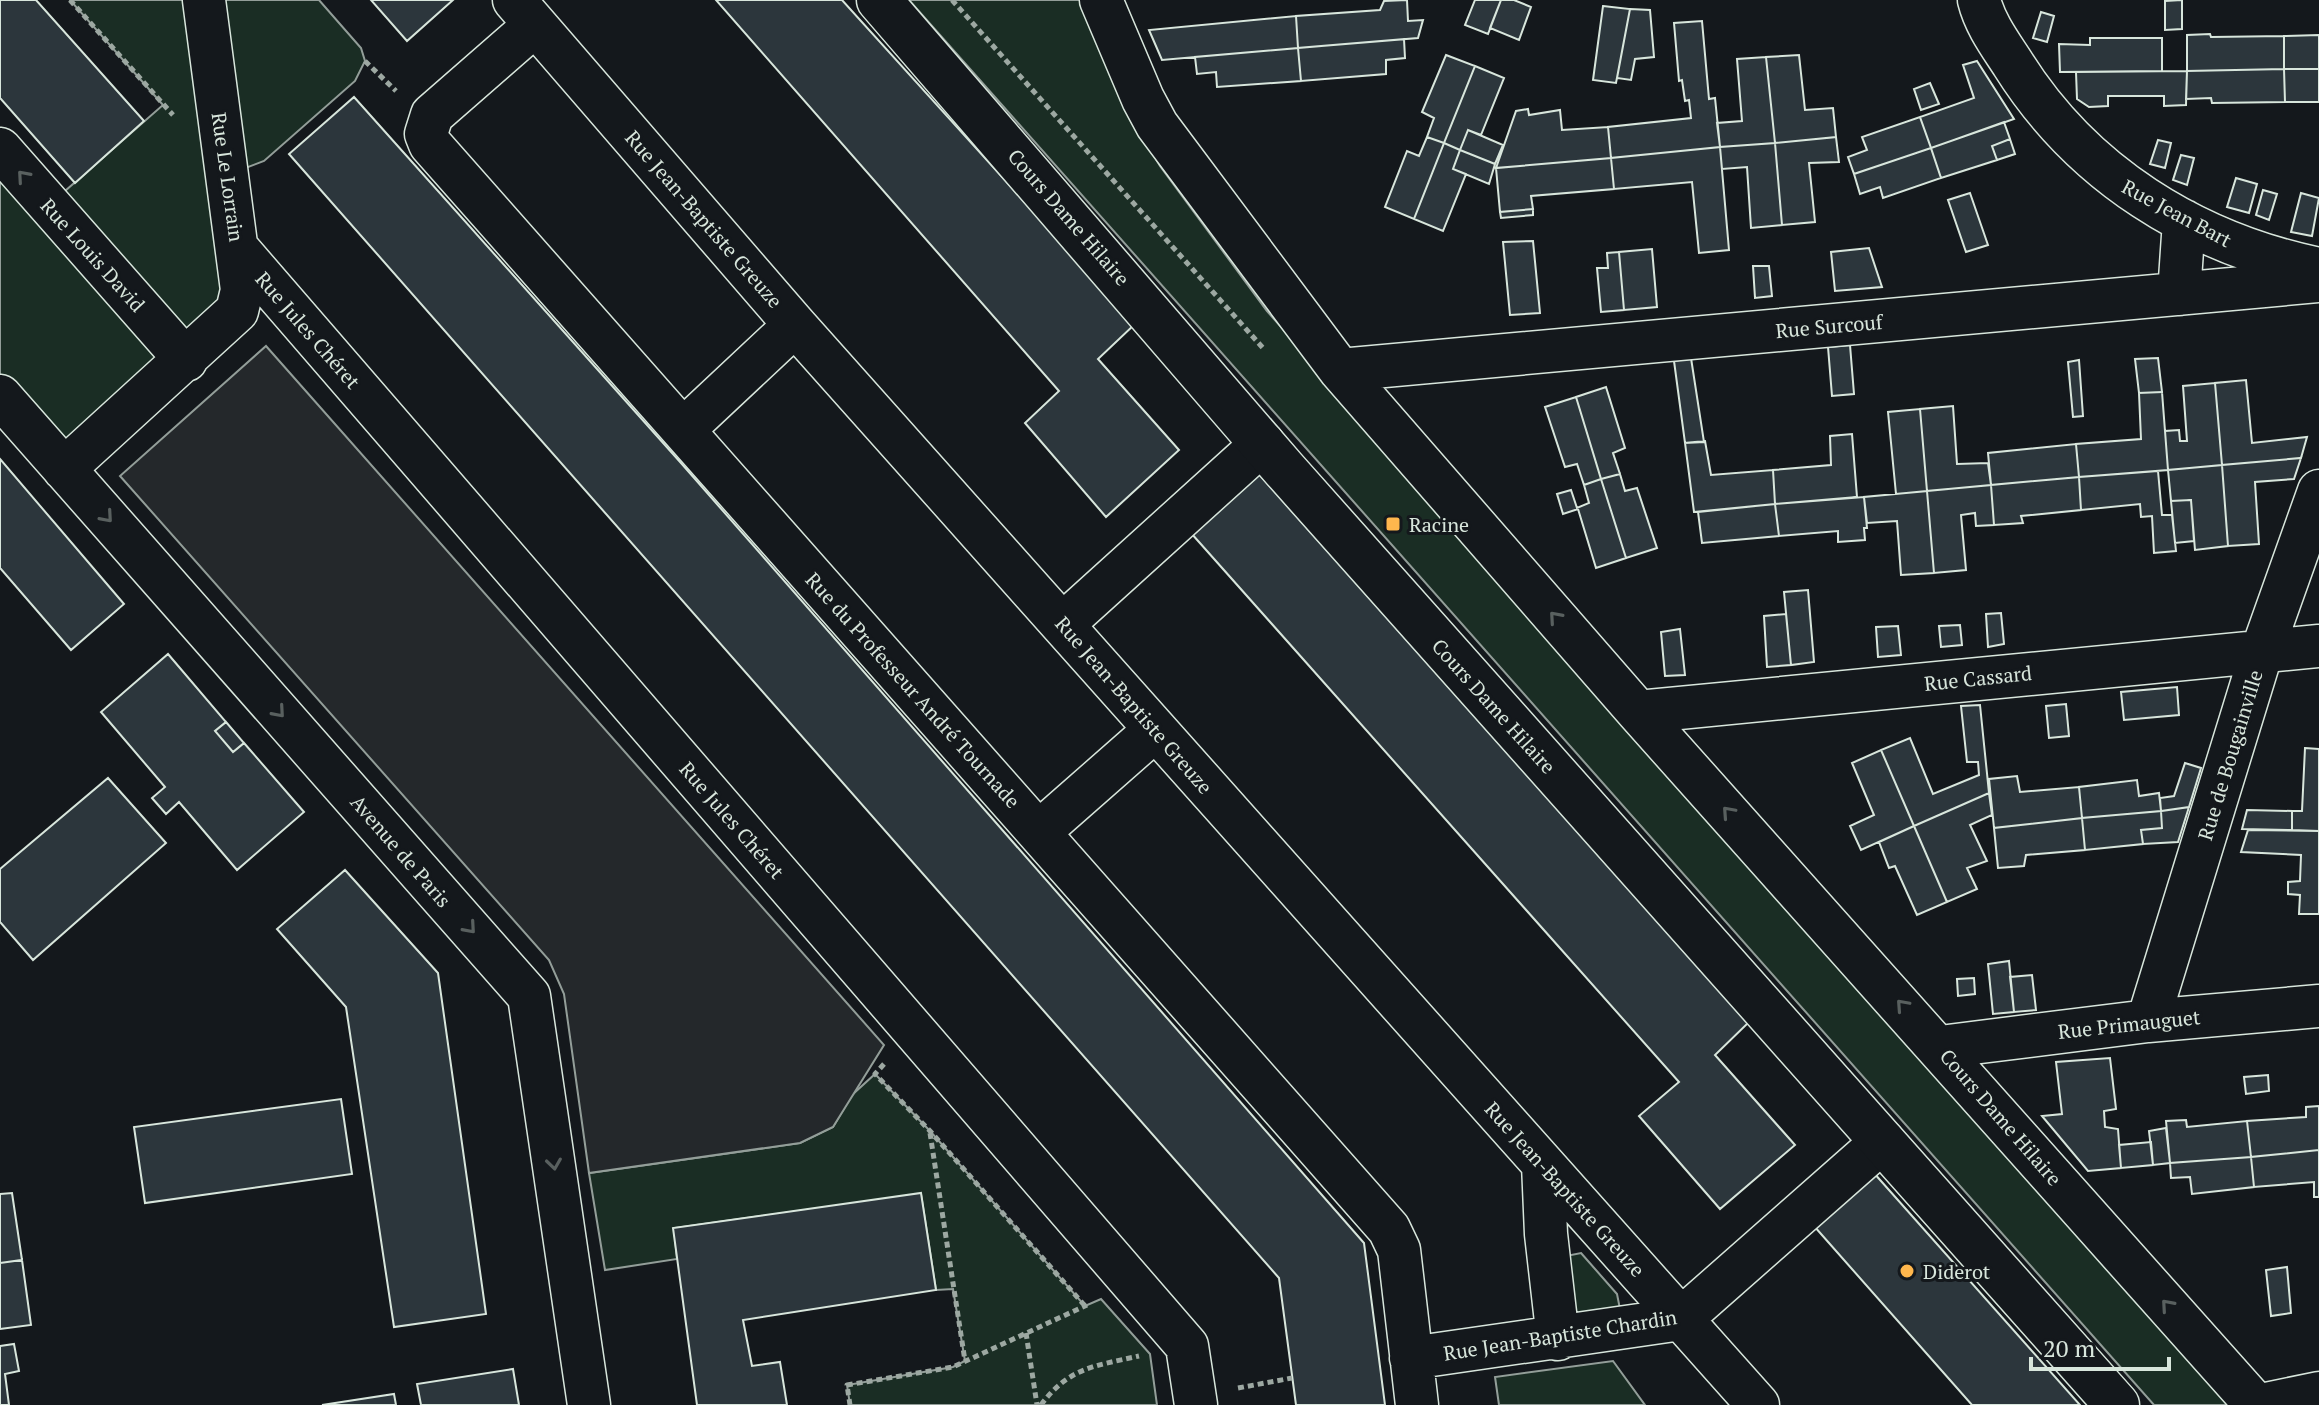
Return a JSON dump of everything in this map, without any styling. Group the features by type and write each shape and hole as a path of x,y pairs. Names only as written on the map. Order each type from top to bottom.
{"street":[{"name":"Rue Le Lorrain","path":"64,469 237,311 242,290 204,0"},
{"name":"Cours Dame Hilaire","path":"879,0 1263,443 2117,1405"},
{"name":"Cours Dame Hilaire","path":"1101,0 1157,125 1340,370 1638,712 2258,1405"},
{"name":"Rue Jean Bart","path":"1979,0 1983,15 2018,71 2070,138 2127,189 2184,221 2238,246 2319,269"},
{"name":"Rue Jean-Baptiste Greuze","path":"525,12 795,325 1758,1405"},
{"name":"Rue du Professeur André Tournade","path":"525,12 432,115 426,134 441,156 1389,1229 1399,1250 1417,1405"},
{"name":"Rue Louis David","path":"0,149 186,360"},
{"path":"2179,294 2184,221"},
{"name":"Rue Jules Chéret","path":"237,248 1187,1346"},
{"name":"Rue Surcouf","path":"1340,370 2319,281"},
{"path":"683,430 795,325"},
{"name":"Avenue de Paris","path":"0,396 529,996 589,1405"},
{"path":"1063,624 1263,443"},
{"name":"Rue de Bougainville","path":"2148,1021 2262,651 2319,491"},
{"name":"Rue Cassard","path":"1638,712 2319,646"},
{"path":"1039,832 1155,730"},
{"name":"Rue Primauguet","path":"1940,1047 2148,1021 2319,1006"},
{"name":"Rue Jean-Baptiste Chardin","path":"1411,1358 1681,1319 1883,1141"},
{"path":"1543,1164 1546,1234 1558,1339"},
{"path":"1187,1346 1195,1400"},
{"path":"2258,1405 2319,1393"}],"path":[{"path":"70,0 174,117"},
{"path":"930,1131 965,1361"},
{"path":"850,1405 847,1385 953,1367 1134,1284"},
{"path":"1026,1333 1039,1405"},
{"path":"1039,1405 1057,1383 1079,1370 1187,1346"},
{"path":"1195,1400 1292,1378"}],"green space":[{"path":"70,0 319,0 361,48 365,61 355,81 264,161 227,175 242,290 64,469 0,396 0,149 49,205 163,105"},
{"path":"909,0 1083,0 1137,126 1160,166 1267,311 2232,1405 2154,1405"},
{"path":"875,1074 930,1131 1085,1306 1101,1299 1150,1354 1157,1405 850,1405 847,1385 953,1367 965,1361 953,1289 936,1290 921,1194 674,1228 677,1259 605,1270 589,1173 800,1143 833,1127 852,1095"},
{"path":"1581,1253 1617,1294 1620,1309 1585,1320 1571,1311 1566,1256"},
{"path":"1613,1361 1645,1405 1499,1405 1495,1377"}],"shaded area":[{"path":"266,346 884,1045 833,1127 800,1143 589,1173 564,994 549,960 120,476"}],"building":[{"path":"0,0 36,0 144,121 75,183 0,98"},
{"path":"371,0 453,0 407,41"},
{"path":"716,0 842,0 1135,324 1098,359 1179,450 1106,517 1025,423 1059,391"},
{"path":"1407,0 1408,21 1423,20 1418,38 1298,48 1296,16 1380,10 1384,1"},
{"path":"1475,0 1501,0 1488,34 1465,25"},
{"path":"1501,0 1514,0 1531,7 1519,40 1490,28"},
{"path":"2182,0 2182,29 2165,30 2165,1"},
{"path":"1603,6 1630,9 1616,83 1593,80"},
{"path":"1630,9 1650,10 1654,57 1635,59 1631,80 1617,78"},
{"path":"2041,12 2054,16 2047,42 2033,38"},
{"path":"1296,16 1298,48 1162,60 1149,30"},
{"path":"1702,21 1709,99 1715,98 1720,147 1611,158 1608,127 1691,118 1689,100 1685,101 1682,80 1679,81 1674,23"},
{"path":"2210,34 2211,37 2284,36 2284,69 2187,71 2187,35"},
{"path":"2319,35 2319,69 2284,69 2284,36"},
{"path":"2090,38 2162,38 2162,71 2060,72 2059,44 2090,45"},
{"path":"1404,39 1405,58 1386,60 1386,74 1301,81 1298,48"},
{"path":"1298,48 1301,81 1217,87 1216,72 1197,74 1195,57"},
{"path":"1446,55 1475,66 1444,143 1427,137 1434,118 1422,112"},
{"path":"1799,55 1805,110 1833,108 1836,137 1775,143 1766,57"},
{"path":"1766,57 1775,143 1720,147 1717,123 1742,121 1737,59"},
{"path":"1977,61 2014,119 1931,148 1920,117 1974,98 1963,65"},
{"path":"1475,66 1504,78 1481,135 1468,130 1460,150 1444,143"},
{"path":"2284,69 2319,69 2319,102 2285,102"},
{"path":"2284,69 2285,102 2212,103 2211,98 2186,99 2187,71"},
{"path":"2187,71 2186,105 2164,106 2164,96 2108,96 2108,106 2089,107 2077,99 2076,72"},
{"path":"1930,83 1939,104 1921,110 1914,89"},
{"path":"354,97 681,463 1364,1243 1385,1405 1296,1405 1279,1278 289,154"},
{"path":"1528,109 1529,115 1560,110 1562,130 1608,127 1611,158 1496,168 1516,111"},
{"path":"1920,117 1931,148 1854,174 1848,157 1867,150 1862,137"},
{"path":"2004,122 2010,139 1992,146 1997,160 1941,178 1931,148"},
{"path":"1468,130 1503,145 1495,164 1460,150"},
{"path":"1427,137 1444,143 1414,219 1385,207 1407,151 1419,156"},
{"path":"1836,137 1839,162 1809,163 1815,222 1782,225 1775,143"},
{"path":"2010,139 2015,154 1997,160 1992,146"},
{"path":"2158,140 2171,143 2165,168 2150,164"},
{"path":"1444,143 1460,150 1453,169 1466,174 1443,231 1414,219"},
{"path":"1775,143 1782,225 1751,228 1747,167 1722,169 1720,147"},
{"path":"1720,147 1729,250 1699,253 1692,182 1614,189 1611,158"},
{"path":"1931,148 1941,178 1883,198 1880,187 1860,194 1854,174"},
{"path":"1460,150 1495,164 1489,184 1453,169"},
{"path":"2181,155 2194,158 2187,185 2173,180"},
{"path":"1611,158 1614,189 1531,196 1533,209 1500,212 1496,168"},
{"path":"2236,178 2257,184 2249,213 2227,207"},
{"path":"2263,190 2277,194 2269,220 2256,215"},
{"path":"1970,193 1988,245 1966,252 1948,200"},
{"path":"2301,193 2319,198 2312,236 2291,232"},
{"path":"1533,209 1533,215 1501,218 1500,212"},
{"path":"1533,241 1540,313 1510,315 1503,242"},
{"path":"1869,248 1882,287 1835,291 1831,252"},
{"path":"1652,249 1657,307 1624,310 1619,252"},
{"path":"1619,252 1624,310 1601,312 1597,268 1608,268 1607,253"},
{"path":"1753,266 1769,266 1772,296 1755,298"},
{"path":"1850,345 1854,394 1832,396 1828,347"},
{"path":"1691,358 1704,442 1685,443 1674,361"},
{"path":"2158,358 2162,392 2139,393 2135,359"},
{"path":"2079,360 2083,416 2073,417 2068,362"},
{"path":"2246,380 2252,443 2307,437 2301,458 2222,465 2215,383"},
{"path":"2215,383 2222,465 2168,470 2165,431 2179,430 2180,441 2187,441 2183,386"},
{"path":"1606,387 1625,448 1613,453 1620,474 1601,479 1576,397"},
{"path":"2162,392 2168,470 2079,477 2076,444 2141,439 2139,393"},
{"path":"1576,397 1601,479 1584,485 1577,464 1565,467 1545,407"},
{"path":"1953,406 1957,464 1988,463 1991,485 1927,491 1920,409"},
{"path":"1920,409 1927,491 1896,494 1888,412"},
{"path":"1852,434 1857,497 1775,504 1773,470 1831,465 1830,436"},
{"path":"1705,441 1711,475 1773,470 1775,504 1694,512 1685,443"},
{"path":"2076,444 2079,477 1991,485 1988,453"},
{"path":"2301,458 2294,479 2255,482 2259,544 2228,546 2222,465"},
{"path":"0,459 124,604 71,650 0,568"},
{"path":"2222,465 2228,546 2195,550 2191,500 2171,501 2168,470"},
{"path":"2158,471 2162,515 2172,515 2176,551 2154,553 2152,516 2141,517 2140,504 2081,510 2079,477"},
{"path":"1258,473 1748,1023 1715,1055 1795,1145 1720,1209 1639,1116 1679,1082 1191,533"},
{"path":"1620,474 1625,491 1637,488 1657,548 1626,558 1601,479"},
{"path":"2079,477 2081,510 2021,516 2023,523 1994,525 1991,485"},
{"path":"1601,479 1626,558 1596,568 1578,509 1563,514 1557,494 1571,490 1577,508 1589,503 1584,485"},
{"path":"1991,485 1994,525 1976,526 1975,513 1961,515 1966,570 1934,573 1927,491"},
{"path":"1927,491 1934,573 1901,575 1897,521 1867,523 1864,497"},
{"path":"1864,497 1865,540 1838,542 1838,531 1779,536 1775,504"},
{"path":"2191,500 2194,541 2175,543 2171,501"},
{"path":"1775,504 1779,536 1702,543 1698,512"},
{"path":"1808,590 1814,662 1791,665 1784,592"},
{"path":"2001,613 2004,644 1988,647 1986,614"},
{"path":"1786,614 1791,665 1767,667 1764,616"},
{"path":"1960,625 1962,645 1941,647 1939,626"},
{"path":"1898,626 1901,655 1878,657 1876,627"},
{"path":"1680,629 1685,675 1665,676 1661,632"},
{"path":"168,654 226,722 215,731 233,752 244,743 304,812 237,870 179,802 166,814 152,798 165,787 101,712"},
{"path":"2177,687 2179,715 2124,720 2121,692"},
{"path":"2066,704 2069,736 2049,738 2046,706"},
{"path":"1980,705 1989,793 1914,826 1881,750 1910,738 1933,794 1979,775 1978,762 1967,762 1961,706"},
{"path":"226,722 244,743 233,752 215,731"},
{"path":"2305,748 2319,749 2319,831 2292,830 2292,811 2302,811"},
{"path":"1881,750 1914,826 1861,850 1850,826 1874,815 1852,763"},
{"path":"2185,763 2201,768 2189,807 2161,811 2160,798 2174,796"},
{"path":"2017,776 2020,792 2079,787 2082,818 1994,828 1989,779"},
{"path":"108,778 166,843 33,960 0,922 0,869"},
{"path":"2137,780 2139,796 2159,793 2161,811 2082,818 2079,787"},
{"path":"1989,793 1992,815 1970,825 1987,861 1967,868 1977,889 1947,902 1914,826"},
{"path":"2189,807 2178,842 2143,844 2141,830 2162,828 2161,811"},
{"path":"2247,810 2292,811 2292,830 2242,829"},
{"path":"2161,811 2162,828 2141,830 2143,844 2085,850 2082,818"},
{"path":"2082,818 2085,850 2026,855 2024,866 1998,868 1994,828"},
{"path":"1914,826 1947,902 1917,915 1895,866 1889,868 1879,842"},
{"path":"2248,830 2319,831 2319,914 2299,914 2300,895 2288,894 2288,882 2300,881 2301,855 2241,852"},
{"path":"345,870 438,973 486,1314 394,1327 346,1007 277,929"},
{"path":"2009,961 2014,1012 1993,1014 1988,964"},
{"path":"2032,975 2036,1010 2014,1012 2010,977"},
{"path":"1974,978 1975,994 1958,996 1957,979"},
{"path":"2110,1058 2116,1109 2104,1111 2105,1127 2118,1129 2121,1168 2088,1171 2042,1116 2062,1114 2056,1062"},
{"path":"2268,1075 2269,1091 2246,1094 2244,1077"},
{"path":"341,1099 352,1174 145,1203 134,1127"},
{"path":"2319,1106 2319,1150 2251,1157 2247,1121 2306,1117 2306,1107"},
{"path":"2186,1120 2187,1127 2247,1121 2251,1157 2170,1163 2166,1121"},
{"path":"2166,1128 2170,1163 2153,1165 2149,1131"},
{"path":"2151,1142 2153,1165 2121,1168 2119,1145"},
{"path":"2319,1150 2319,1197 2314,1197 2314,1182 2254,1187 2251,1157"},
{"path":"2251,1157 2254,1187 2192,1194 2190,1177 2171,1178 2170,1163"},
{"name":"Diderot","path":"1873,1172 2080,1405 1972,1405 1814,1226"},
{"path":"12,1193 22,1260 0,1263 0,1194"},
{"path":"921,1193 936,1290 743,1320 752,1366 780,1362 787,1405 697,1405 673,1228"},
{"path":"22,1260 31,1325 0,1329 0,1263"},
{"path":"2287,1267 2291,1313 2271,1316 2266,1270"},
{"path":"14,1344 19,1371 5,1374 9,1405 0,1405 0,1346"},
{"path":"513,1369 519,1405 421,1405 417,1384"},
{"path":"394,1394 396,1405 322,1405"}],"place":[{"name":"Racine","path":"1393,524"},
{"name":"Diderot","path":"1907,1271"}]}
